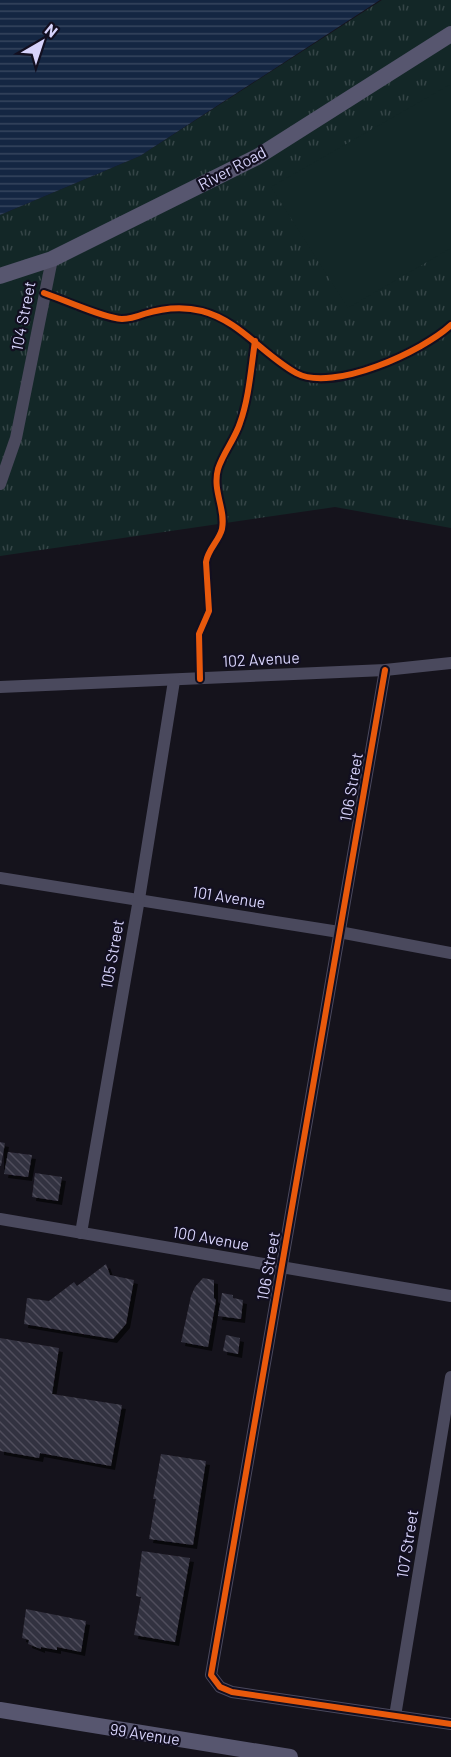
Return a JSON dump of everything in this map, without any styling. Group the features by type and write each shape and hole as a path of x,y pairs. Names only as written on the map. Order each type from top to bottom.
{"street":[{"name":"River Road","path":"0,276 52,259 257,157 451,34"},
{"name":"104 Street","path":"0,484 16,438 52,259"},
{"name":"102 Avenue","path":"0,687 386,670 451,663"},
{"name":"106 Street","path":"386,670 211,1675 220,1687 232,1692 395,1716"},
{"name":"105 Street","path":"81,1233 174,681"},
{"name":"101 Avenue","path":"0,878 339,932 451,953"},
{"name":"100 Avenue","path":"0,1219 451,1296"},
{"name":"107 Street","path":"395,1716 451,1377"},
{"name":"99 Avenue","path":"0,1710 290,1757"},
{"path":"395,1716 451,1724"}],"green space":[{"path":"382,0 451,0 451,528 335,507 0,556 0,215 140,156"},
{"path":"451,84 451,248 348,308 271,187"}],"water":[{"path":"0,0 380,0 140,156 0,215"}],"building":[{"path":"0,1142 5,1143 1,1166 0,1166"},
{"path":"8,1152 32,1155 28,1177 4,1174"},
{"path":"35,1173 62,1177 58,1201 32,1197"},
{"path":"106,1264 110,1275 134,1280 126,1324 113,1339 24,1324 27,1298 49,1301 74,1282 77,1286"},
{"path":"203,1278 214,1280 216,1300 208,1347 181,1342 191,1296"},
{"path":"222,1293 243,1300 241,1319 218,1316"},
{"path":"226,1335 240,1338 238,1354 223,1351"},
{"path":"0,1338 59,1348 52,1394 122,1405 111,1466 40,1453 39,1458 0,1451"},
{"path":"161,1454 206,1461 193,1545 149,1539"},
{"path":"142,1551 190,1558 175,1642 134,1635 141,1597 136,1596"},
{"path":"26,1609 86,1621 81,1652 57,1647 57,1650 41,1647 41,1649 28,1644 29,1640 22,1638"}],"cycle path":[{"path":"44,293 95,312 122,319 173,308 202,311 228,322 284,365 296,373 312,378 332,378 377,366 420,346 451,325"},
{"path":"200,679 199,634 209,611 206,562 221,533 223,522 217,485 218,469 238,429 246,403 255,341"},
{"path":"385,670 211,1675 220,1687 232,1692 451,1724"}]}
